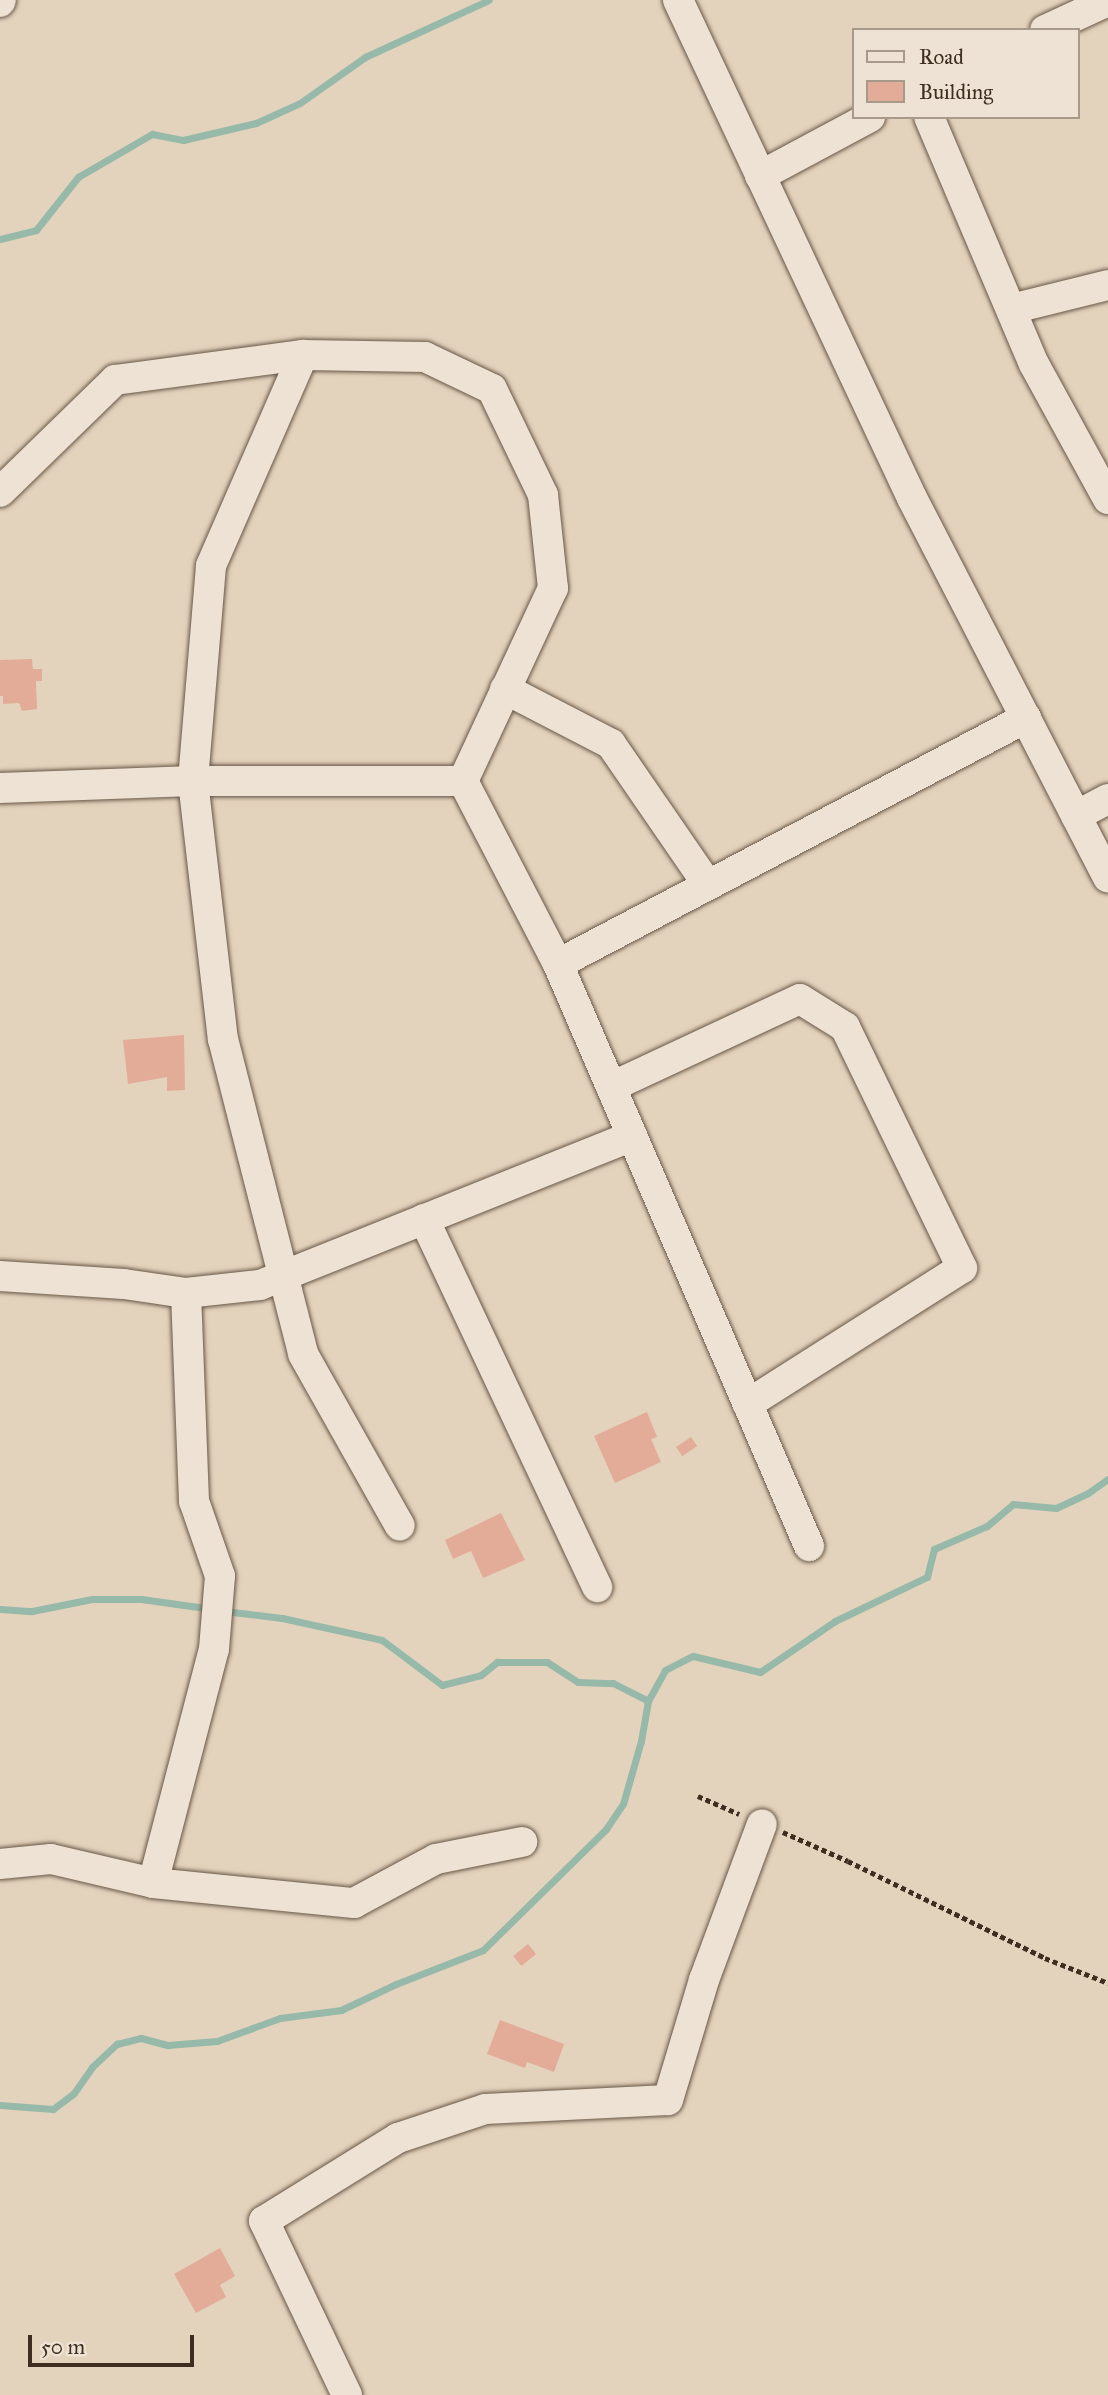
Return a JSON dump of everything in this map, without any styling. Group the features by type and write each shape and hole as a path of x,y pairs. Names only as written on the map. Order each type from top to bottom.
{"street":[{"path":"678,0 738,122 760,176 912,498 1108,877"},
{"path":"1049,28 1108,1"},
{"path":"760,176 866,119"},
{"path":"930,119 1034,363 1108,499"},
{"path":"1011,309 1107,284"},
{"path":"303,355 211,566 193,781 223,1039 303,1354 400,1526"},
{"path":"0,492 115,380 303,355 425,358 492,389 544,495 553,588 463,781"},
{"path":"505,689 611,744 708,885"},
{"path":"558,964 1026,718"},
{"path":"0,788 193,781 463,781"},
{"path":"463,781 558,964 809,1546"},
{"path":"1076,816 1108,799"},
{"path":"611,1087 800,999 845,1027 962,1268 748,1404"},
{"path":"0,1276 124,1283 186,1293 260,1284 632,1136"},
{"path":"424,1219 597,1587"},
{"path":"153,1883 214,1649 220,1576 194,1501 186,1293"},
{"path":"348,2395 264,2221 398,2138 485,2109 668,2100 704,1980 762,1824"},
{"path":"0,1864 51,1858 153,1883 354,1903 436,1859 522,1842"}],"path":[{"path":"698,1796 848,1861 1045,1958 1108,1983"}],"building":[{"path":"32,659 33,669 42,669 42,681 36,681 37,709 22,711 19,703 3,704 3,696 0,696 0,660"},
{"path":"184,1035 185,1090 167,1091 167,1077 128,1084 123,1040"},
{"path":"647,1412 657,1437 651,1439 661,1462 615,1483 594,1436"},
{"path":"691,1437 697,1446 682,1456 676,1447"},
{"path":"501,1513 525,1560 483,1578 471,1551 453,1559 445,1540"},
{"path":"528,1944 536,1954 521,1966 513,1956"},
{"path":"500,2020 564,2044 554,2072 527,2062 525,2068 487,2054"},
{"path":"220,2248 235,2276 220,2285 226,2297 196,2313 174,2274"}],"waterway":[{"path":"0,239 36,230 78,177 152,134 183,140 256,123 300,103 365,57 489,0"},
{"path":"0,2105 53,2109 74,2093 92,2067 117,2044 141,2038 168,2045 217,2041 280,2018 341,2010 396,1984 483,1950 606,1829 623,1804 641,1741 648,1701 665,1670 693,1656 760,1672 835,1621 927,1577 934,1549 987,1526 1013,1504 1056,1508 1088,1493 1108,1479"},
{"path":"0,1609 32,1611 92,1599 141,1599 212,1609"},
{"path":"224,1611 282,1618 382,1640 442,1685 481,1675 497,1662 547,1662 578,1682 613,1683 648,1701"}]}
